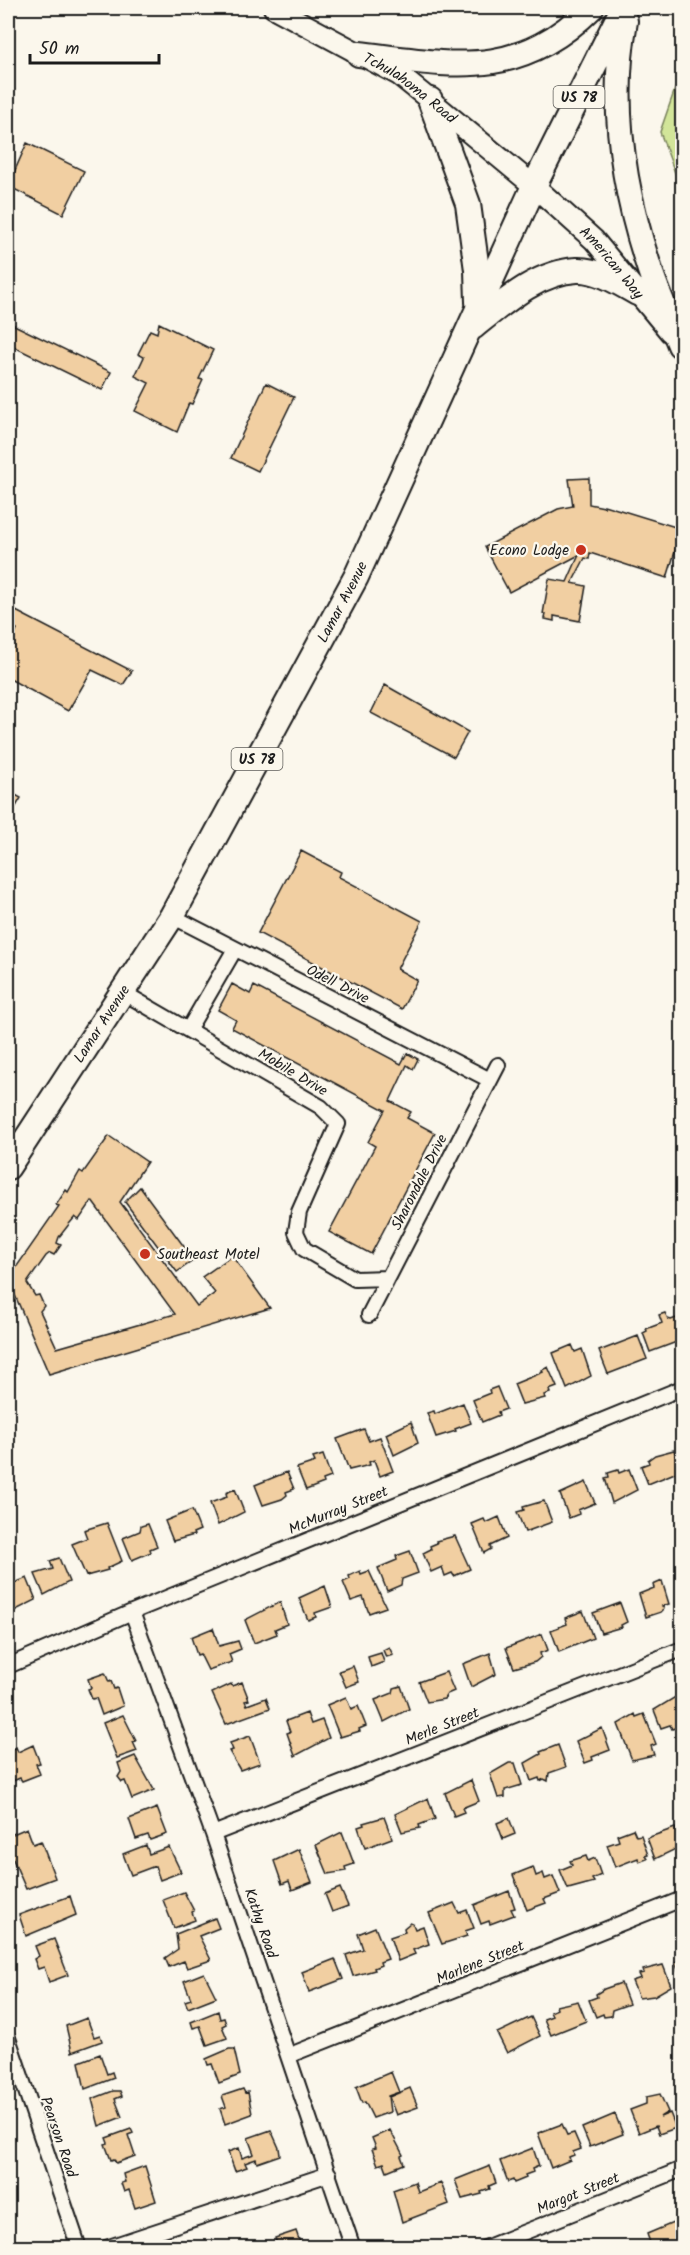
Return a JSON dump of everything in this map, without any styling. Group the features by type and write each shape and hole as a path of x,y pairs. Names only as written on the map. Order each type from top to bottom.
{"highway":[{"path":"359,54 469,65 498,62 531,52 578,21 591,8"},
{"path":"625,8 619,51 620,115 625,180 648,265 681,346"},
{"name":"Lamar Avenue","path":"8,1167 124,993 172,916 356,578 534,186 625,8"},
{"path":"429,100 468,204 477,270 473,321"},
{"path":"473,321 512,296 562,273 578,270 594,273 637,292"}],"main road":[{"name":"Tchulahoma Road","path":"274,8 399,75 534,186"},
{"name":"American Way","path":"534,186 594,240 681,346"}],"street":[{"name":"Odell Drive","path":"172,916 490,1080"},
{"path":"188,1030 235,949"},
{"name":"Mobile Drive","path":"124,993 321,1107 338,1124 299,1212 296,1232 304,1249 355,1279 388,1278"},
{"name":"Sharondale Drive","path":"369,1315 498,1065"},
{"name":"McMurray Street","path":"8,1666 132,1612 682,1388"},
{"name":"Kathy Road","path":"132,1612 290,2055 353,2247"},
{"name":"Merle Street","path":"213,1834 682,1648"},
{"name":"Marlene Street","path":"290,2055 682,1899"},
{"name":"Pearson Road","path":"8,2037 79,2247"},
{"name":"Margot Street","path":"485,2247 682,2169"},
{"path":"106,2247 329,2174"}],"green space":[{"path":"682,69 682,192 660,132"}],"building":[{"path":"27,143 84,171 63,214 8,186"},
{"path":"8,322 111,372 102,390 8,344"},
{"path":"159,323 213,350 199,379 203,380 192,404 189,403 177,432 135,411 149,383 135,376 144,357 138,354 150,330 157,333"},
{"path":"266,383 294,397 258,471 231,458"},
{"name":"Econo Lodge","path":"589,478 589,504 604,507 604,505 682,529 667,578 590,553 589,559 585,558 572,583 586,586 580,621 554,616 554,621 545,619 546,614 543,614 549,579 567,582 579,555 509,592 485,547 558,509 573,506 569,479"},
{"path":"14,610 132,671 123,685 92,670 68,711 8,678 8,648 17,629 8,624"},
{"path":"385,685 468,732 454,757 371,713"},
{"path":"8,791 21,798 8,820"},
{"path":"301,851 341,872 339,877 422,921 397,969 417,980 402,1009 258,933"},
{"path":"232,984 250,994 254,986 401,1064 407,1053 418,1059 413,1069 407,1065 390,1101 411,1112 407,1118 435,1133 371,1254 329,1232 375,1146 368,1142 385,1110 232,1028 236,1020 218,1010"},
{"name":"Southeast Motel","path":"109,1136 147,1162 120,1202 197,1306 215,1293 202,1277 232,1256 270,1308 49,1374 8,1279 59,1206 56,1205 66,1190 68,1192 80,1171 83,1173","holes":["92,1201 175,1314 57,1348 40,1311 44,1306 39,1295 35,1296 27,1283 46,1256 50,1253 54,1255 61,1245 57,1243 59,1237 75,1217 79,1220"]},
{"path":"140,1187 194,1260 177,1272 125,1202"},
{"path":"665,1313 671,1320 682,1316 682,1340 650,1352 643,1333 647,1331 646,1329 662,1323 659,1315"},
{"path":"638,1336 647,1359 608,1374 599,1351"},
{"path":"572,1345 575,1352 582,1349 591,1376 567,1389 553,1353"},
{"path":"548,1367 557,1387 549,1390 550,1393 544,1395 545,1398 522,1404 514,1384 543,1372 542,1370"},
{"path":"497,1387 506,1409 498,1412 499,1415 482,1422 473,1400 490,1393 489,1390"},
{"path":"463,1403 471,1423 455,1429 456,1431 436,1437 427,1413 434,1411 435,1414"},
{"path":"411,1422 418,1443 394,1455 386,1434"},
{"path":"364,1429 369,1441 380,1437 393,1471 380,1476 374,1460 369,1462 370,1465 349,1470 337,1439"},
{"path":"674,1450 682,1470 648,1484 641,1466 649,1463 648,1460 655,1455"},
{"path":"323,1455 331,1477 323,1480 324,1483 306,1490 297,1468 315,1462 313,1458"},
{"path":"629,1469 637,1490 612,1503 605,1478 609,1477 608,1473 618,1470 619,1473"},
{"path":"287,1472 294,1489 286,1492 287,1495 282,1499 263,1505 255,1485"},
{"path":"586,1482 595,1503 578,1510 579,1514 569,1518 560,1494"},
{"path":"235,1489 244,1512 218,1525 210,1503 227,1497 226,1493"},
{"path":"544,1501 552,1522 525,1532 517,1512 524,1510 523,1507"},
{"path":"192,1510 200,1530 193,1533 194,1535 173,1541 165,1521"},
{"path":"499,1517 507,1538 490,1546 491,1549 484,1553 472,1524 484,1519 486,1523"},
{"path":"107,1523 122,1561 107,1568 108,1570 86,1576 72,1544 87,1538 84,1530"},
{"path":"148,1524 157,1546 150,1549 151,1552 132,1560 123,1538 140,1531 141,1526"},
{"path":"455,1536 470,1569 454,1576 452,1573 445,1576 442,1567 431,1572 423,1553 431,1549 430,1546 437,1543 436,1541"},
{"path":"410,1551 418,1573 402,1579 401,1585 387,1591 378,1568 397,1560 396,1556"},
{"path":"59,1558 69,1582 44,1595 35,1574 53,1569 50,1561"},
{"path":"360,1571 361,1574 369,1571 386,1607 369,1613 363,1597 351,1601 343,1582"},
{"path":"27,1578 36,1600 8,1614 8,1583 11,1581 12,1584"},
{"path":"662,1581 669,1604 662,1606 664,1609 661,1612 646,1617 639,1594 654,1588 653,1585"},
{"path":"325,1586 332,1607 315,1613 316,1617 308,1620 299,1598"},
{"path":"280,1602 287,1624 275,1629 277,1634 254,1643 245,1620"},
{"path":"620,1603 627,1622 621,1625 622,1627 601,1633 593,1613"},
{"path":"583,1611 593,1638 559,1652 551,1630 567,1624 565,1618"},
{"path":"213,1628 219,1646 238,1641 241,1649 229,1654 232,1662 208,1670 200,1654 197,1655 191,1637"},
{"path":"542,1634 548,1650 540,1653 541,1657 535,1662 514,1668 506,1648"},
{"path":"389,1647 393,1655 386,1657 383,1650"},
{"path":"381,1653 384,1662 371,1667 368,1657"},
{"path":"490,1653 496,1674 471,1687 463,1664"},
{"path":"353,1666 359,1682 346,1687 339,1671"},
{"path":"446,1672 454,1691 447,1694 444,1699 427,1702 419,1682"},
{"path":"105,1673 114,1689 117,1688 123,1706 102,1715 96,1698 92,1699 88,1689 91,1688 88,1679"},
{"path":"242,1682 249,1700 245,1701 247,1705 266,1698 270,1708 226,1724 212,1693 231,1684 232,1686"},
{"path":"401,1686 409,1709 384,1722 375,1700 393,1693 394,1688"},
{"path":"682,1693 681,1734 678,1727 672,1729 670,1725 661,1728 654,1710"},
{"path":"346,1697 351,1709 358,1706 366,1726 359,1729 360,1731 340,1737 327,1705"},
{"path":"307,1713 311,1724 322,1720 329,1738 295,1756 287,1733 290,1732 286,1721"},
{"path":"635,1714 636,1717 644,1714 656,1744 651,1746 654,1755 632,1760 618,1724"},
{"path":"123,1715 136,1741 133,1742 137,1751 117,1758 103,1723"},
{"path":"602,1728 610,1750 592,1757 593,1760 585,1763 576,1741"},
{"path":"250,1736 260,1763 240,1770 229,1751 233,1750 230,1743"},
{"path":"33,1745 40,1763 36,1764 40,1774 22,1781 20,1778 8,1783 8,1751 16,1747 18,1752"},
{"path":"558,1745 566,1767 549,1773 548,1781 544,1779 540,1781 539,1778 531,1781 525,1763 541,1754 540,1752"},
{"path":"135,1756 154,1790 132,1799 125,1781 122,1782 118,1777 121,1772 118,1763"},
{"path":"509,1763 515,1763 522,1785 505,1790 505,1797 498,1798 490,1774"},
{"path":"471,1780 479,1801 462,1808 464,1812 454,1816 445,1793"},
{"path":"428,1798 435,1819 419,1825 420,1828 402,1832 395,1814"},
{"path":"157,1808 167,1834 150,1840 148,1835 136,1839 129,1819"},
{"path":"384,1817 392,1838 365,1848 358,1827 364,1825 363,1823"},
{"path":"509,1818 515,1834 503,1839 497,1823"},
{"path":"27,1828 33,1844 41,1841 55,1878 26,1889 9,1850 11,1849 8,1836"},
{"path":"675,1828 682,1846 655,1859 647,1838"},
{"path":"633,1829 636,1836 641,1835 648,1855 645,1856 647,1859 639,1862 638,1858 615,1867 607,1845 619,1841 617,1835"},
{"path":"342,1832 354,1864 345,1867 346,1871 328,1874 316,1845"},
{"path":"146,1845 149,1854 169,1847 181,1872 160,1880 155,1866 131,1875 123,1854"},
{"path":"299,1849 312,1882 292,1890 289,1881 282,1884 274,1861"},
{"path":"586,1856 588,1861 595,1858 601,1875 592,1879 594,1882 568,1889 560,1870 572,1865 570,1861"},
{"path":"533,1867 536,1876 543,1873 545,1879 553,1876 560,1893 544,1899 546,1903 527,1910 513,1875"},
{"path":"340,1888 348,1906 332,1912 325,1894"},
{"path":"509,1891 515,1908 511,1909 514,1915 490,1924 489,1921 481,1924 474,1905"},
{"path":"184,1892 194,1911 192,1912 195,1920 174,1928 163,1900"},
{"path":"70,1896 76,1915 26,1936 19,1915"},
{"path":"454,1903 459,1913 467,1910 474,1928 465,1931 467,1936 442,1944 429,1913"},
{"path":"215,1918 219,1928 199,1936 211,1960 187,1968 184,1961 169,1967 165,1958 178,1949 176,1934"},
{"path":"410,1923 415,1929 423,1926 429,1944 413,1950 415,1954 398,1961 390,1937 405,1932 404,1928"},
{"path":"375,1927 388,1959 380,1962 381,1965 374,1968 375,1970 353,1976 346,1955 363,1949 358,1934"},
{"path":"54,1939 68,1975 49,1982 44,1967 38,1969 34,1959 39,1956 35,1946"},
{"path":"335,1959 343,1979 309,1992 302,1972"},
{"path":"682,1959 682,1977 681,1978 675,1962"},
{"path":"663,1965 671,1986 654,1996 639,1998 632,1981 641,1978 639,1974 644,1973 643,1970"},
{"path":"204,1973 216,1997 188,2008 185,2001 191,1999 184,1981"},
{"path":"621,1983 629,2004 612,2010 611,2016 604,2017 603,2014 596,2017 589,2000 597,1997 596,1994 604,1989"},
{"path":"578,2001 586,2021 551,2035 544,2019 552,2016 550,2012 557,2009 556,2006"},
{"path":"218,2011 220,2019 224,2018 226,2024 222,2026 227,2038 207,2045 200,2026 193,2028 191,2022"},
{"path":"531,2017 540,2036 507,2053 497,2033"},
{"path":"87,2018 94,2037 100,2035 102,2041 72,2052 66,2026"},
{"path":"234,2049 240,2075 219,2083 212,2064 208,2065 206,2059"},
{"path":"100,2054 107,2074 112,2072 114,2078 85,2089 79,2062"},
{"path":"391,2072 399,2092 388,2096 390,2112 373,2118 365,2102 362,2103 356,2087"},
{"path":"410,2088 418,2107 396,2115 389,2097"},
{"path":"243,2089 245,2093 248,2092 252,2114 225,2124 220,2109 226,2107 222,2096"},
{"path":"113,2091 120,2091 122,2096 115,2099 122,2117 99,2126 92,2099"},
{"path":"660,2094 668,2112 660,2117 670,2113 676,2128 659,2134 656,2126 639,2133 630,2110 646,2104 646,2097"},
{"path":"615,2114 623,2134 590,2147 582,2128"},
{"path":"562,2124 567,2135 574,2133 581,2149 573,2152 574,2155 569,2157 570,2160 551,2168 538,2133"},
{"path":"131,2129 133,2133 128,2135 135,2156 116,2163 114,2159 111,2160 105,2144 108,2143 106,2138"},
{"path":"271,2130 280,2155 257,2163 256,2159 245,2163 247,2167 235,2171 228,2152 239,2148 242,2158 254,2154 248,2138"},
{"path":"390,2130 403,2155 401,2156 404,2164 387,2171 384,2163 378,2165 372,2149 376,2148 372,2138"},
{"path":"533,2148 539,2166 532,2169 533,2172 525,2175 526,2178 514,2183 513,2180 508,2182 500,2161"},
{"path":"145,2166 156,2201 135,2208 129,2190 124,2192 121,2183 125,2182 123,2174"},
{"path":"490,2166 496,2183 489,2186 490,2189 481,2192 482,2194 462,2199 455,2180"},
{"path":"415,2182 418,2192 441,2183 449,2204 402,2222 393,2190"},
{"path":"680,2220 682,2244 674,2248 652,2248 647,2234"},
{"path":"296,2231 302,2248 275,2248 278,2247 275,2238"}],"place":[{"name":"Econo Lodge","path":"581,550"},
{"name":"Southeast Motel","path":"145,1254"}]}
